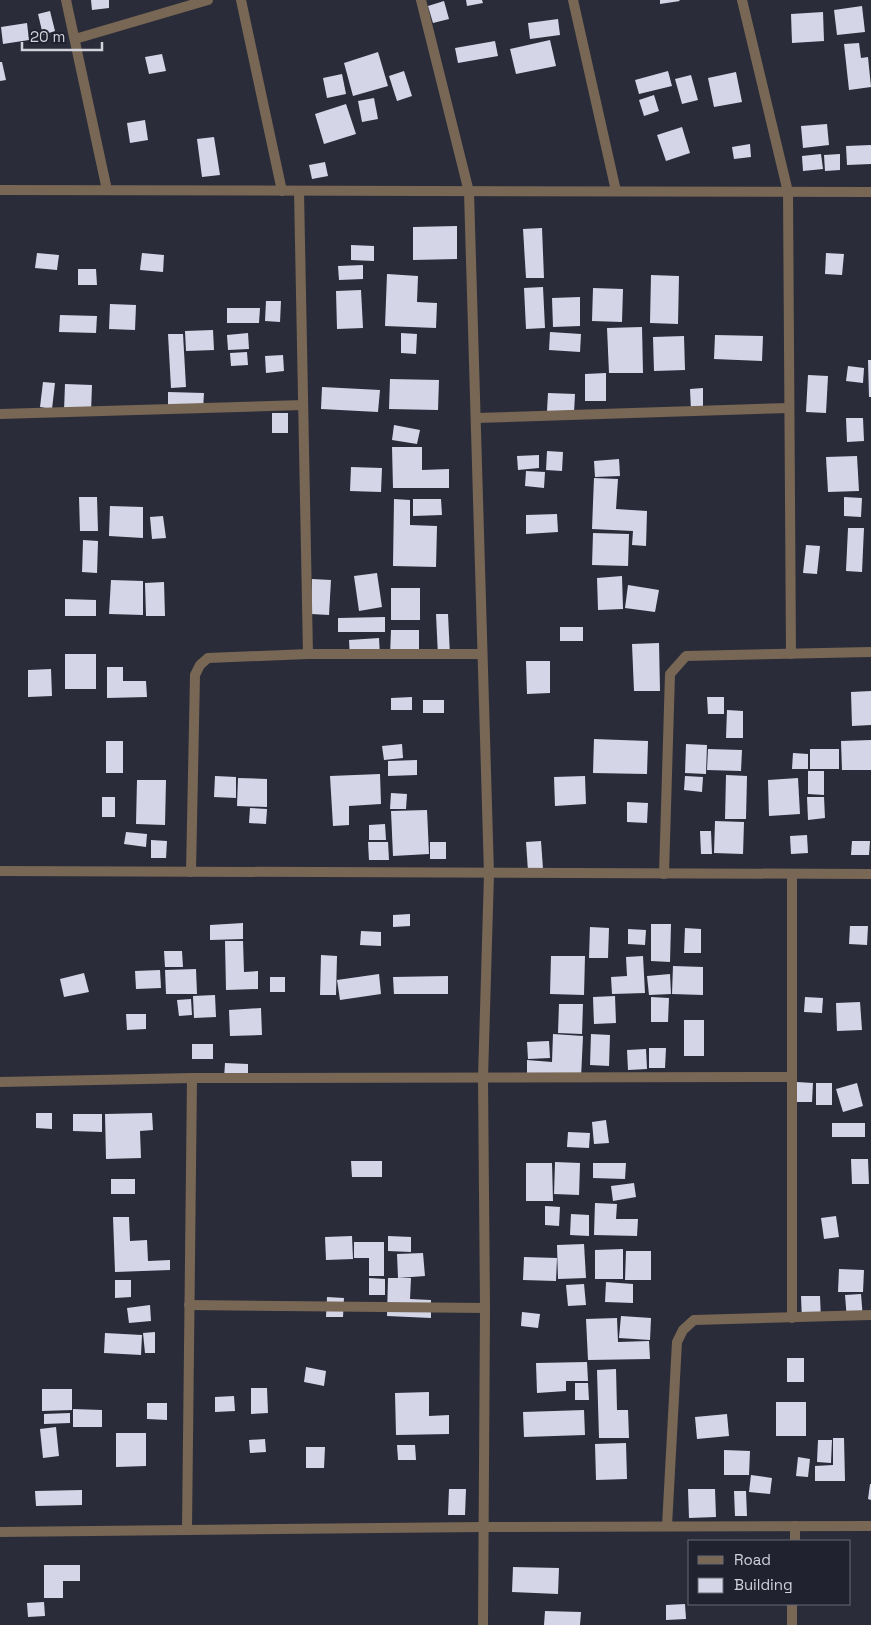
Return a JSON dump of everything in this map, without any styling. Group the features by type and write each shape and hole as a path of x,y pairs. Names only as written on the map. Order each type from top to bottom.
{"street":[{"path":"66,0 108,190"},
{"path":"75,39 208,0"},
{"path":"241,0 282,191"},
{"path":"421,0 469,192 489,874 483,1078 485,1308 483,1625"},
{"path":"573,0 616,191"},
{"path":"742,0 788,192 791,654"},
{"path":"0,190 871,192"},
{"path":"299,191 308,654"},
{"path":"0,414 303,405"},
{"path":"476,418 789,408"},
{"path":"664,874 670,674 686,656 871,652"},
{"path":"191,872 195,674 200,665 208,658 308,654 482,654"},
{"path":"0,871 871,874"},
{"path":"792,875 792,1318"},
{"path":"0,1082 192,1078 792,1077"},
{"path":"187,1530 192,1078"},
{"path":"189,1305 485,1308"},
{"path":"667,1526 677,1342 682,1330 694,1320 871,1314"},
{"path":"794,1540 795,1526"},
{"path":"0,1532 483,1527 871,1526"},
{"path":"792,1605 792,1625"}],"building":[{"path":"91,0 109,0 109,8 92,10"},
{"path":"466,0 482,0 483,3 467,6"},
{"path":"660,0 679,0 680,1 660,4"},
{"path":"444,1 449,19 433,23 428,6"},
{"path":"862,6 865,32 837,35 834,10"},
{"path":"50,11 55,31 43,35 38,14"},
{"path":"823,12 824,41 792,43 791,14"},
{"path":"558,19 560,35 530,39 528,23"},
{"path":"27,23 29,40 3,44 1,27"},
{"path":"550,40 556,66 516,74 510,49"},
{"path":"495,41 498,56 458,63 455,48"},
{"path":"859,43 861,58 868,57 871,87 849,90 844,44"},
{"path":"378,52 388,86 353,96 344,63"},
{"path":"162,54 166,71 149,74 145,57"},
{"path":"0,62 2,62 6,80 0,81"},
{"path":"404,71 412,96 397,101 389,76"},
{"path":"668,71 672,86 639,94 635,80"},
{"path":"736,72 742,102 714,107 708,78"},
{"path":"342,74 346,94 327,98 323,78"},
{"path":"691,75 698,100 682,104 675,79"},
{"path":"654,95 659,111 644,116 639,100"},
{"path":"374,98 378,119 362,122 358,101"},
{"path":"346,104 356,134 324,144 315,114"},
{"path":"145,120 148,140 130,143 127,123"},
{"path":"827,124 829,145 803,148 801,126"},
{"path":"682,127 690,153 666,161 657,135"},
{"path":"214,137 220,175 202,177 197,139"},
{"path":"750,144 751,157 734,159 732,147"},
{"path":"871,145 871,164 847,165 846,146"},
{"path":"821,154 823,169 803,171 802,156"},
{"path":"840,154 840,170 825,171 824,155"},
{"path":"325,162 328,176 312,179 309,165"},
{"path":"457,226 457,259 413,260 413,227"},
{"path":"542,228 544,278 526,278 523,229"},
{"path":"351,245 374,246 374,261 351,260"},
{"path":"37,253 59,255 57,270 35,268"},
{"path":"142,253 164,255 163,272 140,270"},
{"path":"826,253 844,254 842,275 825,274"},
{"path":"363,265 363,279 339,280 338,266"},
{"path":"78,269 96,269 97,285 78,285"},
{"path":"387,274 418,276 417,302 437,303 436,328 385,326"},
{"path":"651,275 679,276 678,324 650,323"},
{"path":"543,287 545,328 526,329 524,288"},
{"path":"593,288 623,289 622,322 592,321"},
{"path":"361,290 363,328 337,329 336,291"},
{"path":"580,297 580,326 553,327 552,298"},
{"path":"266,301 281,301 280,322 265,321"},
{"path":"110,304 136,305 135,330 109,329"},
{"path":"227,308 260,308 259,323 227,323"},
{"path":"60,315 97,316 96,333 59,332"},
{"path":"642,327 643,373 609,373 607,328"},
{"path":"213,330 214,350 186,351 185,331"},
{"path":"550,332 581,334 580,352 549,350"},
{"path":"248,333 249,349 228,350 227,335"},
{"path":"401,333 417,334 416,354 401,353"},
{"path":"168,334 183,334 186,387 171,388"},
{"path":"715,335 763,336 762,361 714,359"},
{"path":"684,336 685,370 654,371 653,337"},
{"path":"247,352 248,365 231,366 230,353"},
{"path":"283,355 284,371 266,373 265,356"},
{"path":"868,360 871,360 871,397 869,397"},
{"path":"848,366 864,368 863,383 846,381"},
{"path":"606,373 606,401 585,401 585,374"},
{"path":"808,375 828,376 826,413 806,412"},
{"path":"390,379 439,380 438,410 389,409"},
{"path":"43,382 55,383 52,409 40,407"},
{"path":"65,384 92,385 91,412 64,411"},
{"path":"322,387 380,390 378,412 321,409"},
{"path":"703,388 703,410 691,410 690,389"},
{"path":"168,392 204,393 203,410 168,408"},
{"path":"548,393 575,394 574,413 547,411"},
{"path":"272,413 288,413 288,433 272,433"},
{"path":"846,418 863,418 864,441 847,442"},
{"path":"394,425 420,430 417,444 392,440"},
{"path":"392,447 422,447 422,470 449,469 449,488 393,488"},
{"path":"547,451 563,452 562,471 546,470"},
{"path":"539,455 539,468 518,470 517,456"},
{"path":"857,456 859,491 828,492 826,457"},
{"path":"619,459 620,476 595,477 594,461"},
{"path":"351,467 382,468 381,492 350,491"},
{"path":"526,471 545,472 544,488 525,486"},
{"path":"594,478 618,479 616,509 647,511 646,546 632,545 633,531 592,529"},
{"path":"79,497 97,497 98,531 80,531"},
{"path":"844,497 862,498 861,517 844,516"},
{"path":"394,499 410,500 410,525 437,526 436,567 393,566"},
{"path":"413,499 441,499 442,515 413,516"},
{"path":"110,506 143,507 143,538 109,536"},
{"path":"557,514 558,532 526,534 526,515"},
{"path":"163,516 166,538 152,539 150,517"},
{"path":"848,528 864,528 862,572 846,571"},
{"path":"593,533 629,534 628,566 592,565"},
{"path":"83,540 98,541 97,573 82,572"},
{"path":"806,545 820,546 817,574 803,573"},
{"path":"377,573 382,607 359,611 354,576"},
{"path":"622,576 623,609 598,610 597,578"},
{"path":"312,579 331,580 329,615 311,614"},
{"path":"111,580 143,581 143,615 109,614"},
{"path":"164,582 165,616 146,616 145,583"},
{"path":"628,585 659,590 655,612 625,608"},
{"path":"391,588 420,588 420,620 391,620"},
{"path":"65,599 96,600 96,616 65,616"},
{"path":"436,614 448,614 450,656 438,656"},
{"path":"385,617 385,632 338,632 338,618"},
{"path":"560,627 583,627 583,641 560,641"},
{"path":"391,630 419,630 419,657 390,656"},
{"path":"379,638 380,657 350,658 349,640"},
{"path":"659,643 660,691 634,691 632,644"},
{"path":"65,654 96,654 96,689 65,689"},
{"path":"526,661 550,661 550,693 527,694"},
{"path":"107,667 123,667 123,681 146,681 147,697 107,698"},
{"path":"51,669 52,696 28,697 28,670"},
{"path":"871,691 871,725 852,726 851,692"},
{"path":"412,697 412,710 391,710 391,698"},
{"path":"707,697 724,697 724,714 708,714"},
{"path":"423,700 444,700 444,713 423,713"},
{"path":"727,710 743,711 743,738 726,738"},
{"path":"594,739 648,741 647,774 593,773"},
{"path":"871,740 871,770 842,770 841,741"},
{"path":"106,741 123,741 123,773 106,773"},
{"path":"402,744 403,758 384,760 382,746"},
{"path":"686,744 707,745 706,774 685,773"},
{"path":"708,749 742,750 741,771 707,770"},
{"path":"810,749 839,749 839,769 810,769"},
{"path":"793,753 808,754 808,769 792,769"},
{"path":"417,760 417,775 388,776 388,761"},
{"path":"808,771 824,771 824,795 808,794"},
{"path":"380,774 381,804 349,806 349,825 333,826 330,776"},
{"path":"726,775 747,776 746,819 725,819"},
{"path":"215,776 236,777 236,798 214,797"},
{"path":"585,776 586,804 555,806 554,777"},
{"path":"685,776 703,777 702,792 684,790"},
{"path":"238,778 267,779 267,807 237,806"},
{"path":"798,778 800,814 769,816 768,780"},
{"path":"137,780 166,780 165,825 136,824"},
{"path":"391,793 407,794 406,809 390,809"},
{"path":"102,797 115,797 115,817 102,817"},
{"path":"807,797 824,797 825,818 808,820"},
{"path":"627,802 648,803 647,823 627,822"},
{"path":"250,808 267,809 266,824 249,823"},
{"path":"427,810 429,854 393,856 391,811"},
{"path":"715,821 744,822 743,854 714,853"},
{"path":"385,824 386,840 369,840 369,825"},
{"path":"700,831 711,831 712,854 701,854"},
{"path":"126,832 147,834 146,847 124,844"},
{"path":"807,835 808,853 791,854 790,836"},
{"path":"151,840 167,841 166,858 151,858"},
{"path":"541,841 543,869 528,871 526,842"},
{"path":"852,841 870,841 869,855 851,855"},
{"path":"368,842 388,842 389,860 369,860"},
{"path":"430,842 446,842 446,859 430,859"},
{"path":"410,914 410,926 393,927 393,915"},
{"path":"243,923 243,939 210,940 210,925"},
{"path":"651,924 671,924 670,962 651,961"},
{"path":"850,926 868,926 867,945 849,944"},
{"path":"590,927 609,928 608,958 589,958"},
{"path":"685,928 701,929 701,953 684,953"},
{"path":"628,929 646,930 645,945 628,944"},
{"path":"361,931 381,932 381,946 360,945"},
{"path":"225,941 243,941 244,972 258,971 258,989 226,990"},
{"path":"164,951 182,951 183,967 165,967"},
{"path":"321,955 337,956 336,995 320,995"},
{"path":"551,956 585,956 584,995 550,994"},
{"path":"643,956 645,993 612,994 611,977 627,976 626,957"},
{"path":"673,966 703,967 703,995 672,994"},
{"path":"196,969 197,994 166,994 165,970"},
{"path":"160,970 161,988 136,989 135,971"},
{"path":"84,973 89,992 64,997 60,979"},
{"path":"379,974 381,994 340,1000 337,980"},
{"path":"670,974 671,994 649,995 647,976"},
{"path":"448,976 448,994 394,994 393,977"},
{"path":"270,977 285,977 285,992 270,992"},
{"path":"215,995 216,1017 194,1018 193,996"},
{"path":"615,996 616,1023 594,1024 593,997"},
{"path":"651,997 669,998 668,1022 651,1022"},
{"path":"805,997 823,998 822,1013 804,1012"},
{"path":"191,999 192,1015 179,1016 177,1000"},
{"path":"860,1002 862,1030 837,1031 836,1003"},
{"path":"559,1004 583,1004 582,1034 558,1033"},
{"path":"261,1008 262,1035 230,1036 229,1010"},
{"path":"126,1014 146,1014 146,1029 127,1030"},
{"path":"684,1020 704,1020 704,1056 684,1056"},
{"path":"553,1034 583,1036 581,1078 527,1075 527,1060 552,1062"},
{"path":"591,1034 610,1035 609,1066 590,1065"},
{"path":"549,1041 550,1058 528,1059 527,1042"},
{"path":"192,1044 213,1044 213,1059 192,1059"},
{"path":"649,1048 666,1048 665,1068 649,1068"},
{"path":"646,1049 647,1069 628,1070 627,1050"},
{"path":"225,1063 248,1064 248,1080 224,1079"},
{"path":"797,1082 813,1083 812,1102 796,1102"},
{"path":"816,1083 832,1083 832,1105 816,1105"},
{"path":"857,1083 863,1106 843,1112 836,1089"},
{"path":"36,1113 52,1113 52,1129 36,1128"},
{"path":"152,1113 153,1130 140,1131 141,1158 106,1159 105,1114"},
{"path":"73,1114 102,1114 102,1132 73,1131"},
{"path":"606,1120 609,1143 594,1144 592,1122"},
{"path":"832,1123 865,1123 865,1137 832,1137"},
{"path":"568,1132 590,1133 589,1148 567,1147"},
{"path":"851,1159 868,1159 869,1184 852,1184"},
{"path":"351,1161 382,1161 382,1177 352,1177"},
{"path":"555,1162 580,1163 579,1195 554,1194"},
{"path":"526,1163 552,1163 553,1201 526,1201"},
{"path":"593,1163 626,1163 625,1179 593,1178"},
{"path":"111,1179 135,1179 135,1194 111,1194"},
{"path":"634,1183 636,1197 613,1201 611,1186"},
{"path":"595,1203 617,1204 616,1219 638,1219 637,1236 594,1235"},
{"path":"545,1206 560,1207 559,1226 545,1225"},
{"path":"571,1214 589,1215 589,1236 570,1235"},
{"path":"836,1216 839,1237 824,1239 821,1218"},
{"path":"113,1217 129,1217 130,1241 147,1240 148,1261 170,1260 170,1270 115,1272"},
{"path":"352,1236 353,1259 326,1260 325,1237"},
{"path":"388,1236 411,1237 411,1252 388,1251"},
{"path":"354,1242 384,1242 384,1276 369,1276 369,1258 354,1258"},
{"path":"584,1244 586,1278 558,1279 557,1245"},
{"path":"623,1249 623,1279 595,1279 595,1250"},
{"path":"626,1251 651,1251 651,1280 625,1280"},
{"path":"423,1253 425,1276 398,1278 397,1254"},
{"path":"524,1257 557,1258 556,1281 523,1280"},
{"path":"839,1269 864,1270 863,1292 838,1292"},
{"path":"369,1278 385,1279 385,1295 369,1295"},
{"path":"388,1278 411,1278 410,1299 431,1300 431,1318 387,1316"},
{"path":"115,1280 131,1280 131,1297 115,1298"},
{"path":"606,1282 633,1284 633,1303 605,1302"},
{"path":"584,1284 586,1305 568,1306 566,1285"},
{"path":"861,1294 863,1319 847,1320 845,1295"},
{"path":"801,1296 820,1296 821,1320 802,1321"},
{"path":"327,1297 344,1298 343,1317 326,1317"},
{"path":"150,1305 151,1321 129,1323 127,1308"},
{"path":"522,1312 540,1314 538,1328 521,1326"},
{"path":"621,1316 651,1318 650,1340 619,1338"},
{"path":"617,1318 618,1342 649,1341 650,1359 588,1360 586,1319"},
{"path":"155,1332 155,1353 145,1353 143,1333"},
{"path":"105,1333 142,1335 141,1355 104,1353"},
{"path":"787,1358 804,1358 804,1382 787,1382"},
{"path":"587,1362 588,1381 566,1381 566,1391 537,1393 536,1363"},
{"path":"306,1367 326,1371 324,1386 304,1382"},
{"path":"616,1369 617,1410 628,1410 629,1438 599,1438 597,1370"},
{"path":"575,1383 588,1383 589,1400 575,1400"},
{"path":"251,1388 267,1388 268,1413 251,1414"},
{"path":"42,1389 72,1389 72,1410 42,1411"},
{"path":"429,1392 429,1416 449,1415 449,1434 396,1435 395,1393"},
{"path":"234,1396 235,1411 215,1412 215,1397"},
{"path":"776,1402 806,1402 806,1436 776,1436"},
{"path":"147,1403 167,1403 167,1420 147,1419"},
{"path":"73,1409 102,1410 102,1427 73,1427"},
{"path":"584,1410 585,1435 524,1437 523,1412"},
{"path":"70,1413 70,1423 44,1424 44,1414"},
{"path":"727,1414 729,1436 697,1439 695,1417"},
{"path":"56,1427 59,1456 43,1458 40,1429"},
{"path":"116,1433 146,1433 146,1466 116,1467"},
{"path":"833,1438 844,1438 845,1481 815,1481 815,1466 833,1465"},
{"path":"265,1439 266,1452 250,1453 249,1440"},
{"path":"818,1440 832,1440 831,1463 817,1462"},
{"path":"626,1443 627,1479 596,1480 595,1444"},
{"path":"397,1445 415,1445 416,1460 398,1460"},
{"path":"306,1447 325,1447 324,1468 306,1468"},
{"path":"724,1450 750,1451 749,1475 724,1475"},
{"path":"798,1457 810,1459 808,1477 796,1476"},
{"path":"751,1475 772,1478 770,1494 749,1492"},
{"path":"871,1484 871,1500 868,1499"},
{"path":"449,1489 466,1489 465,1515 448,1515"},
{"path":"688,1489 715,1489 716,1517 689,1518"},
{"path":"82,1490 82,1505 36,1506 35,1491"},
{"path":"734,1491 746,1491 747,1516 735,1516"},
{"path":"44,1565 80,1565 80,1581 63,1581 63,1598 44,1598"},
{"path":"513,1567 559,1568 558,1594 512,1592"},
{"path":"44,1602 45,1616 28,1617 27,1603"},
{"path":"685,1604 686,1619 666,1620 666,1605"},
{"path":"545,1611 581,1612 580,1625 544,1625"}]}
